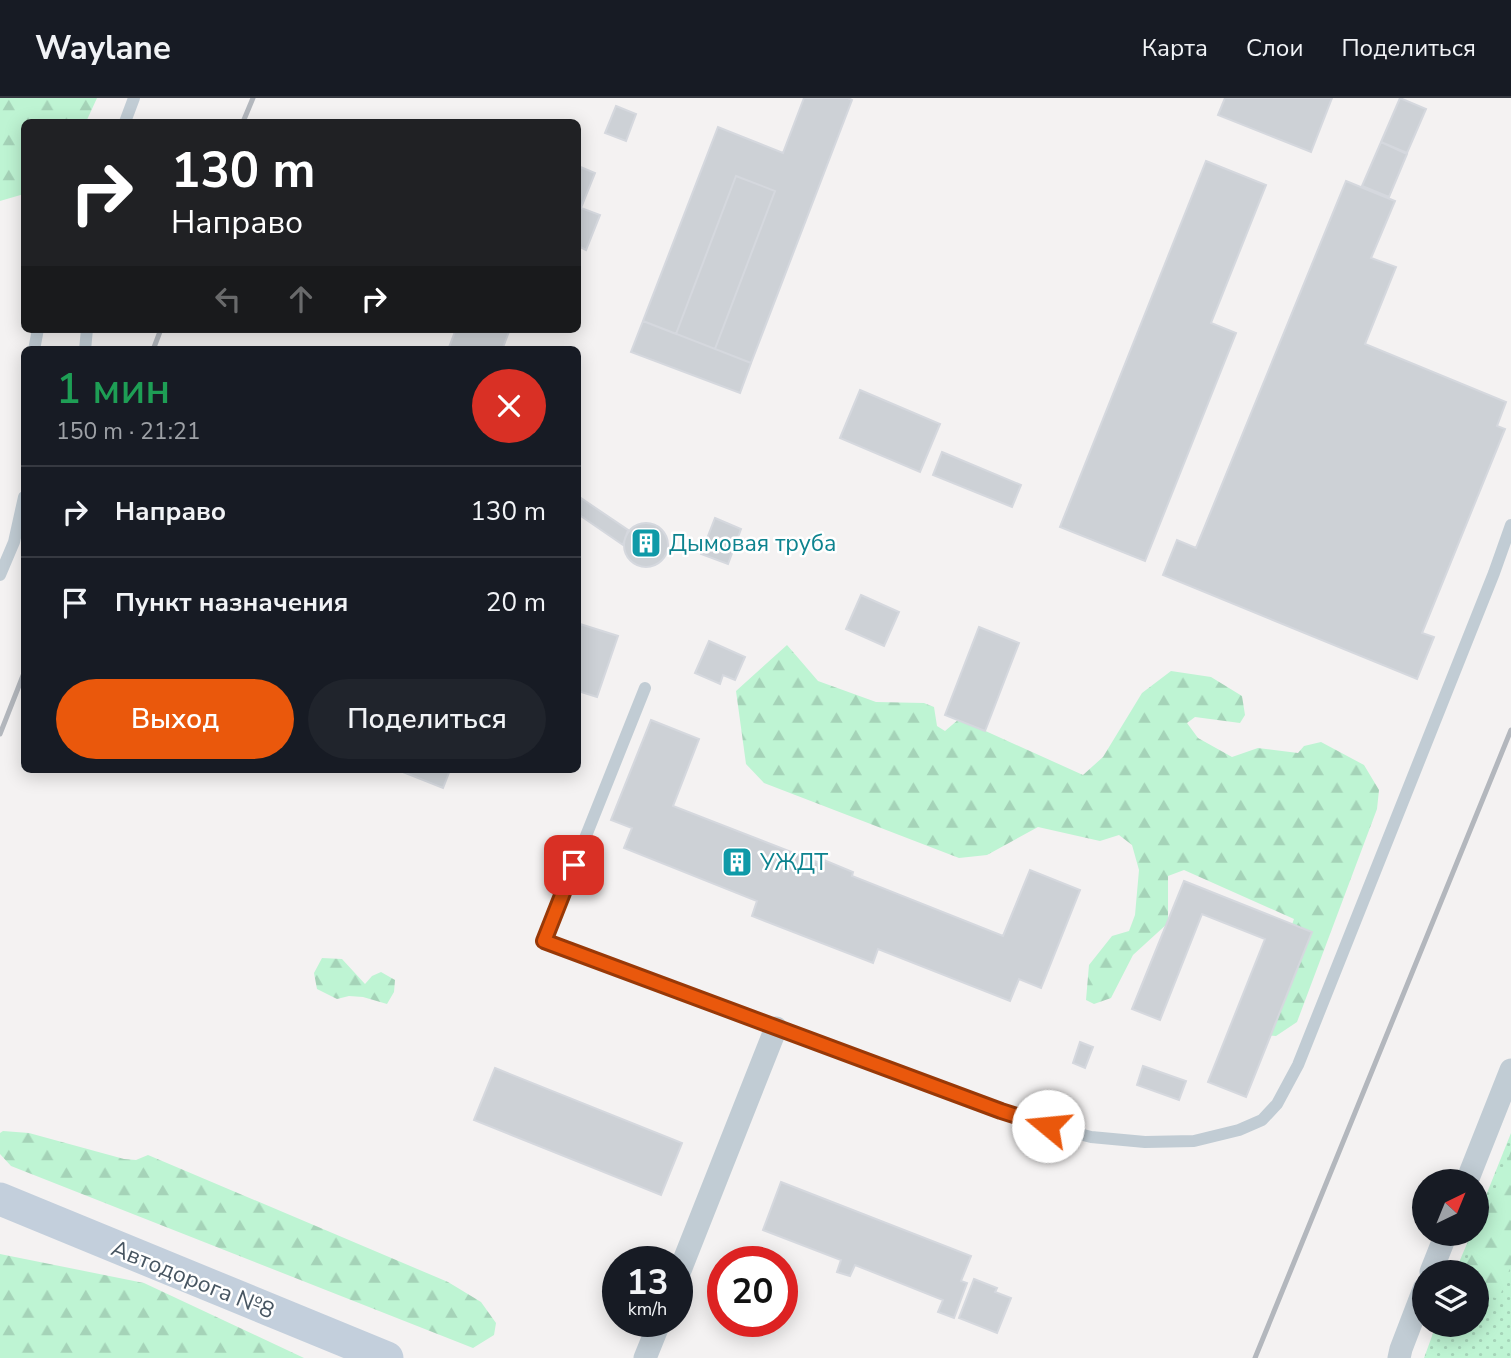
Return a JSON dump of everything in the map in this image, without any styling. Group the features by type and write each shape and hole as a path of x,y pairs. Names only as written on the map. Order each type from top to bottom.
{"street":[{"path":"690,1246 776,1028"},
{"path":"1472,1169 1511,1070"},
{"name":"Автодорога №8","path":"0,1199 387,1358"},
{"path":"1399,1358 1412,1320"},
{"path":"646,1358 654,1337"}],"lane":[{"path":"126,119 134,98"},
{"path":"0,575 14,542 21,510"},
{"path":"645,688 544,941 1026,1120 1091,1137 1145,1142 1194,1141 1239,1130 1262,1120 1277,1104 1298,1065 1511,525"}],"green space":[{"path":"0,98 97,98 87,119 21,119 21,195 0,201"},
{"path":"787,645 818,681 876,702 924,703 934,707 937,726 945,731 959,719 1083,775 1103,757 1142,693 1171,671 1211,677 1242,696 1245,715 1240,723 1195,717 1187,723 1198,738 1232,757 1258,748 1298,753 1304,746 1321,742 1364,765 1379,790 1377,809 1297,1022 1276,1036 1263,1035 1256,1025 1294,919 1184,870 1168,876 1168,923 1133,955 1111,998 1094,1004 1086,1000 1089,965 1112,936 1129,931 1135,915 1139,870 1132,845 1119,835 1100,841 1038,827 987,855 959,858 764,783 746,764 736,691"},
{"path":"322,958 342,959 365,984 372,976 381,972 395,980 394,992 387,1004 363,997 337,999 317,989 314,973"},
{"path":"0,1133 29,1133 124,1159 136,1160 148,1155 448,1282 481,1302 496,1323 494,1335 473,1348 11,1166 0,1154"},
{"path":"1511,1133 1511,1358 1424,1358 1432,1337 1489,1337 1489,1260 1460,1260 1466,1246 1489,1246 1489,1188"},
{"path":"1511,1151 1511,1265 1499,1299 1489,1296 1489,1260 1467,1260 1473,1246 1489,1246 1489,1205"},
{"path":"0,1254 144,1283 304,1358 0,1358"}],"building":[{"path":"804,98 852,100 751,363 643,321 718,127 783,153"},
{"path":"1225,98 1332,98 1311,152 1218,115"},
{"path":"1400,98 1426,109 1407,153 1381,142"},
{"path":"616,106 636,114 626,141 605,133"},
{"path":"1381,142 1407,154 1389,197 1362,186"},
{"path":"1206,161 1266,185 1211,323 1236,333 1145,561 1060,527"},
{"path":"581,167 595,173 581,208"},
{"path":"736,176 775,191 715,349 751,363 740,393 631,352 643,321 676,334"},
{"path":"1346,181 1395,201 1371,258 1396,267 1365,344 1506,402 1497,426 1505,429 1422,633 1434,637 1417,679 1163,575 1177,540 1196,548"},
{"path":"581,208 600,215 586,250 581,248"},
{"path":"454,333 508,333 504,346 450,346"},
{"path":"860,390 940,424 920,472 840,438"},
{"path":"942,452 1021,485 1012,507 933,475"},
{"path":"581,498 628,530 623,545 581,516"},
{"path":"715,518 741,529 728,564 701,554"},
{"name":"Дымовая труба","path":"646,523 655,524 662,529 667,536 667,554 662,561 655,566 646,567 637,566 630,561 625,554 624,545 625,536 630,529 637,524"},
{"path":"861,595 899,612 884,646 846,629"},
{"path":"581,624 618,636 597,697 581,692"},
{"path":"979,627 1019,643 985,731 945,715"},
{"path":"709,641 745,657 735,680 723,675 720,684 695,673"},
{"name":"УЖДТ","path":"651,720 699,739 673,806 822,864 824,860 853,872 852,876 1003,936 1030,870 1080,890 1041,988 1019,979 1010,1001 878,949 873,963 752,916 757,901 624,848 632,828 611,820"},
{"path":"406,773 449,773 443,788"},
{"path":"1184,881 1312,932 1246,1097 1208,1082 1265,939 1202,914 1160,1020 1132,1009"},
{"path":"1080,1042 1093,1047 1085,1068 1073,1063"},
{"path":"1143,1066 1186,1081 1179,1100 1137,1085"},
{"path":"495,1068 682,1143 661,1195 474,1120"},
{"path":"781,1182 971,1256 961,1281 967,1283 954,1318 938,1312 943,1300 855,1265 850,1276 837,1272 841,1260 763,1230"},
{"path":"974,1279 997,1288 995,1292 1011,1298 997,1333 959,1318"}],"railway":[{"path":"244,119 253,98"},
{"path":"155,346 159,333"},
{"path":"0,734 21,681"},
{"path":"1255,1358 1511,730"}],"place":[{"name":"Дымовая труба","path":"646,543"},
{"name":"УЖДТ","path":"737,862"}],"route":[{"path":"574,865 544,941 1001,1111 1048,1126"}]}
